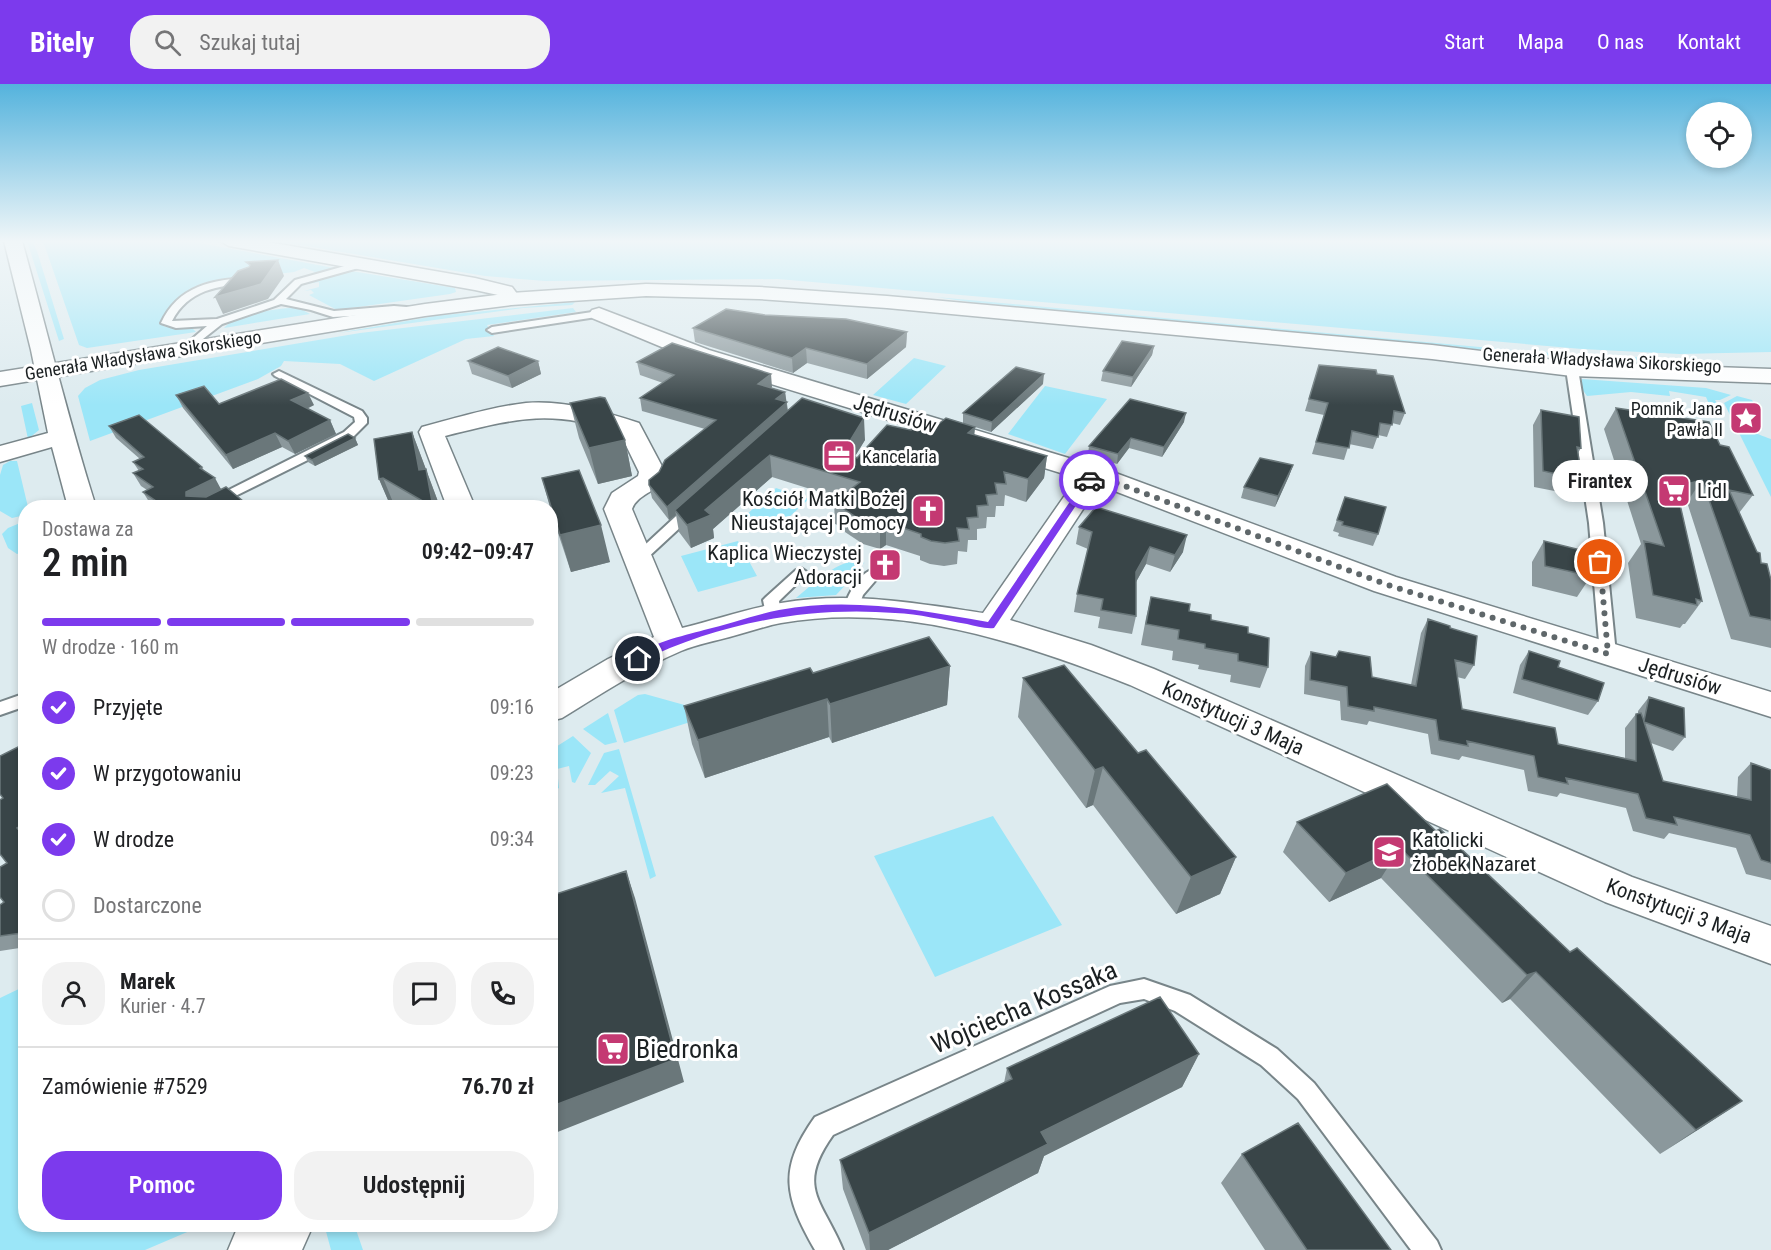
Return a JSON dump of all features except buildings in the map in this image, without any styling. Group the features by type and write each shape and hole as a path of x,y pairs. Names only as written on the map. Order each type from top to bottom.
{"street":[{"path":"27,295 61,437 80,500"},
{"path":"509,295 511,299"},
{"name":"Generała Władysława Sikorskiego","path":"0,379 425,310 511,299 565,295"},
{"name":"Generała Władysława Sikorskiego","path":"802,295 986,310 1432,352 1572,369 1629,373 1771,376"},
{"name":"Jędrusiów","path":"599,314 700,355 817,397 1093,474 1385,584 1771,705"},
{"name":"Generała Władysława Sikorskiego","path":"1432,352 1632,364 1708,367 1771,366"},
{"path":"1629,373 1734,383 1771,395"},
{"path":"458,500 431,432 520,412 539,410 609,420 630,428 652,472 651,479 622,499 618,509 672,642"},
{"path":"0,454 61,437"},
{"path":"991,625 1093,474"},
{"name":"Konstytucji 3 Maja","path":"558,704 620,667 672,642 773,615 852,607 898,610 991,625 1080,652 1142,677 1619,890 1771,945"}],"lane":[{"path":"188,295 168,316 166,323 176,325 218,322 280,301 285,295"},
{"path":"280,301 313,307 333,314 394,309 425,310"},
{"path":"492,330 599,314"},
{"path":"189,347 218,322"},
{"path":"1572,369 1596,523 1608,654"},
{"path":"216,500 348,435 361,423 358,414 279,374"},
{"path":"639,558 706,496"},
{"path":"773,615 771,600 801,573"},
{"path":"852,607 856,594 874,574"},
{"path":"0,709 18,702"},
{"name":"Wojciecha Kossaka","path":"830,1250 811,1220 801,1176 810,1146 824,1126 1118,993 1144,989 1182,1003 1269,1057 1290,1074 1306,1091 1428,1250"}],"shaded area":[{"path":"44,295 51,295 64,339 59,341"},
{"path":"62,295 184,295 160,322 165,327 192,328 196,332 87,348 79,345"},
{"path":"310,295 440,295 337,310"},
{"path":"967,295 1771,295 1771,352 1680,354 1582,349"},
{"path":"936,297 1534,352 1670,359 1675,362 1540,355 976,303"},
{"path":"575,302 572,305 523,308 338,333 435,316"},
{"path":"299,308 310,314 224,328 248,315 270,310"},
{"path":"573,308 576,312 487,325 494,336 466,339 374,381 340,364 284,361 281,366 258,379 90,441 78,396 85,388 100,380 139,370 360,333"},
{"path":"914,358 946,366 906,404 873,395"},
{"path":"1582,379 1706,388 1731,395 1715,400 1718,405 1709,404 1706,397 1669,391 1670,396 1631,392 1587,396 1582,389"},
{"path":"1045,386 1107,399 1065,454 1008,434"},
{"path":"1737,396 1752,400 1755,405 1737,406 1736,410 1730,412 1734,418 1748,429 1771,439 1771,497 1724,403"},
{"path":"32,403 39,430 28,439 21,406"},
{"path":"10,461 17,461 26,500 18,500 18,517 12,518 0,511 0,475 3,465"},
{"path":"776,488 809,499 777,528 744,517"},
{"path":"18,524 17,554 8,548 2,534 8,528"},
{"path":"738,541 757,576 698,592 681,556"},
{"path":"855,561 865,563 860,564 850,575 853,577 836,595 796,598 831,570"},
{"path":"645,694 706,711 706,717 624,743 614,710 638,695"},
{"path":"608,713 617,742 605,745 583,729"},
{"path":"573,736 591,753 575,783 572,782 569,766 558,769 558,746"},
{"path":"619,749 656,876 650,879 625,788 601,793 619,776 610,771 595,785 588,785 604,753"},
{"path":"993,816 1062,925 935,977 874,856"},
{"path":"18,989 18,1232 187,1232 145,1250 0,1250 0,998"},
{"path":"326,1232 357,1232 363,1250 331,1250"}],"way so far":[{"path":"1089,480 1093,474 1385,584 1608,654 1600,562"}],"place":[{"name":"Pomnik Jana Pawła II","path":"1746,418"},
{"name":"Kancelaria","path":"839,456"},
{"name":"Lidl","path":"1674,491"},
{"name":"Kościół Matki Bożej Nieustającej Pomocy","path":"928,511"},
{"name":"Firantex","path":"1600,562"},
{"name":"Kaplica Wieczystej Adoracji","path":"885,565"},
{"name":"Katolicki żłobek Nazaret","path":"1389,852"},
{"name":"Biedronka","path":"613,1049"}],"route":[{"path":"638,659 672,642 780,613 824,608 898,610 991,625 1089,480"}]}
